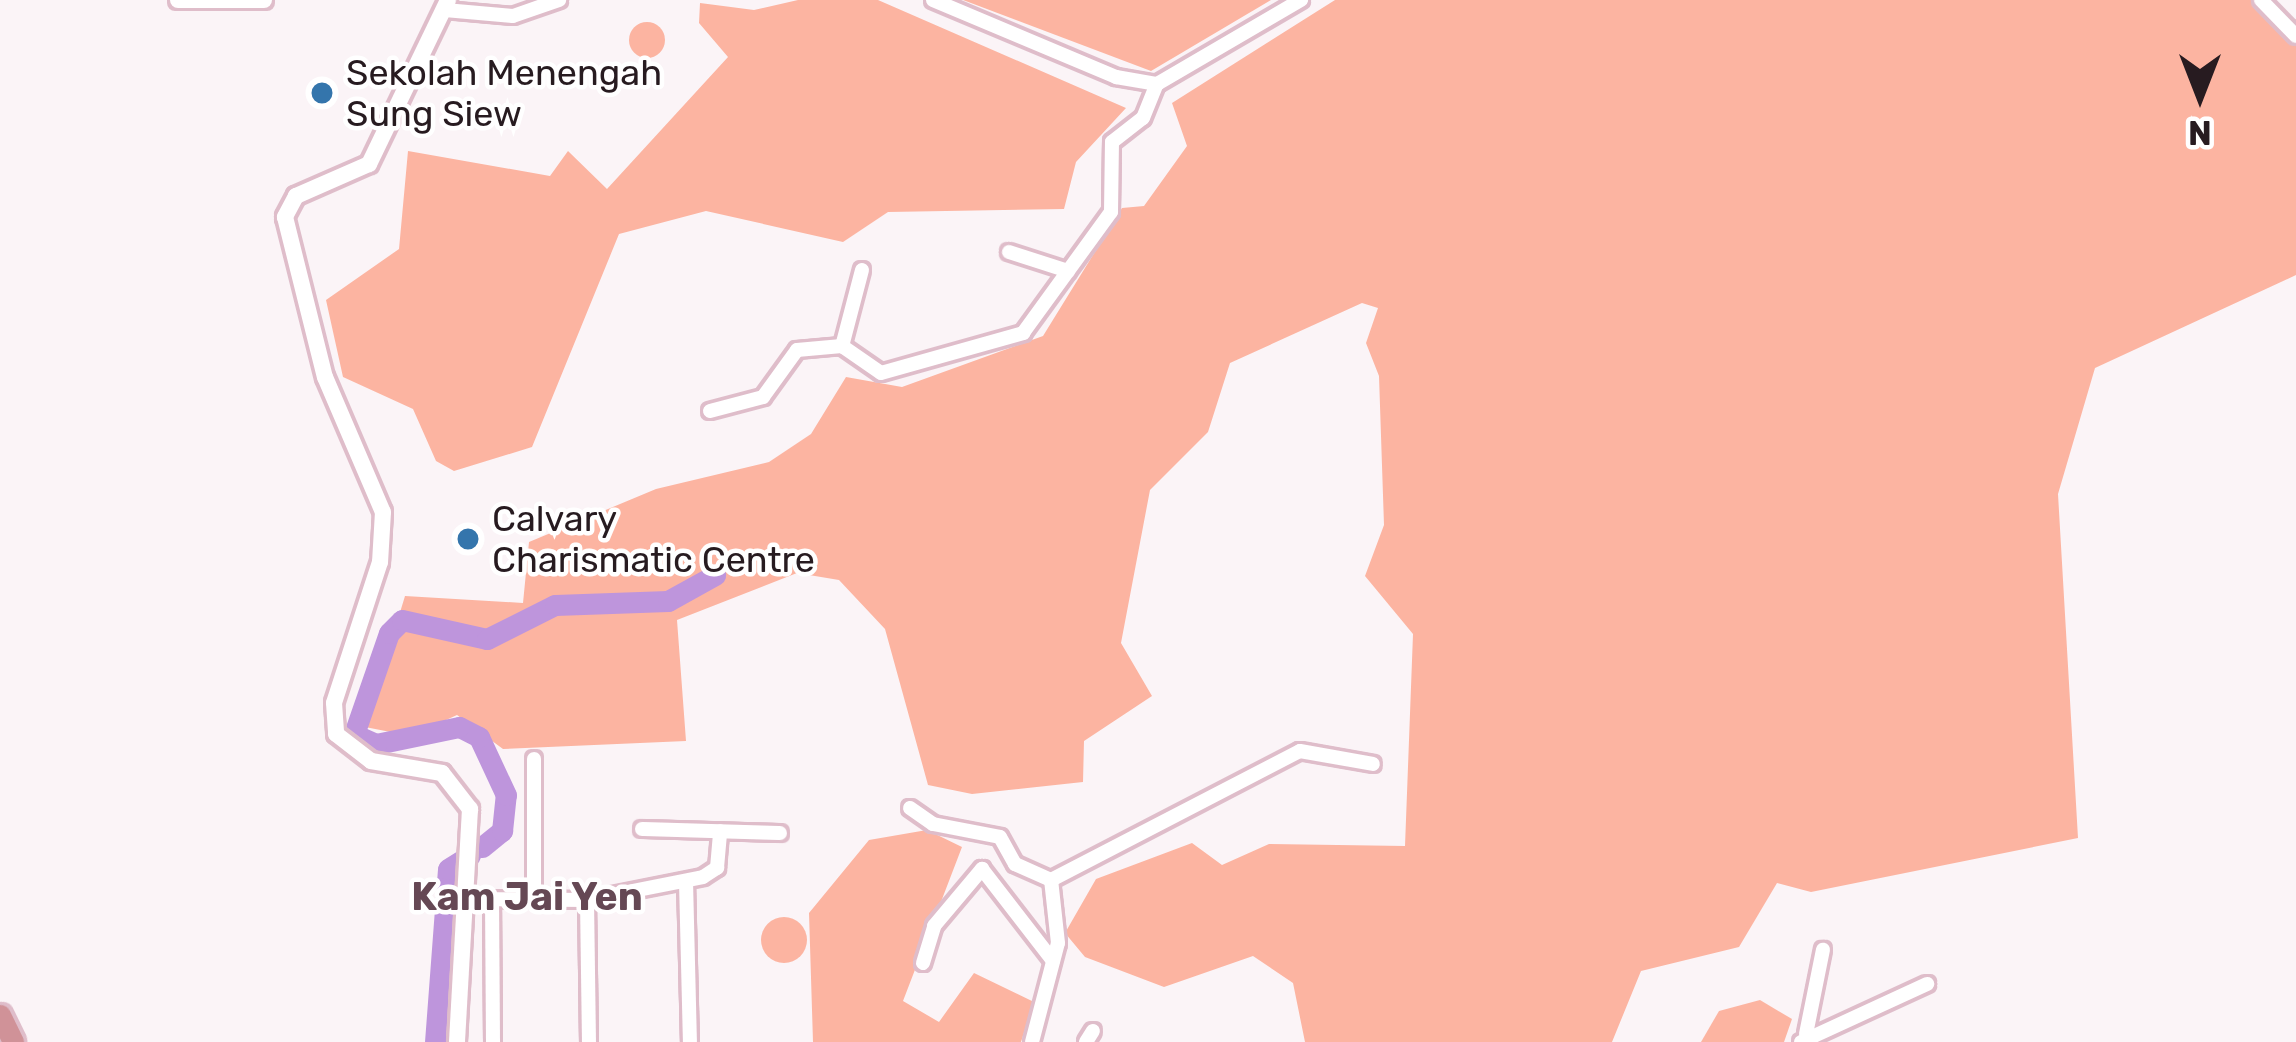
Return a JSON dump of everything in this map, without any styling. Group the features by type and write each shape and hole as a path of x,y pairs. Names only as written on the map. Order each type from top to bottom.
{"highway":[{"path":"0,1015 13,1042"}],"street":[{"path":"178,0 264,0"},
{"path":"457,1042 470,809 455,784 356,755 336,734 334,703 380,562 383,512 325,376 285,218 296,196 369,164 446,5 513,16 559,0"},
{"path":"933,0 1116,77 1157,83"},
{"path":"710,411 763,397 796,350 842,346 881,373 944,362 1033,326 1111,212 1112,142 1142,118 1157,83 1301,0"},
{"path":"2261,0 2296,36"},
{"path":"1009,252 1069,271"},
{"path":"842,346 862,270"},
{"path":"1051,880 1300,751 1373,764"},
{"path":"534,759 534,899"},
{"path":"910,808 933,824 1000,837 1015,864 1051,880"},
{"path":"642,829 780,833"},
{"path":"468,899 587,900 686,881 717,868 720,831"},
{"path":"923,963 934,926 982,869 1053,961"},
{"path":"1032,1042 1053,961 1051,880"},
{"path":"686,881 690,1042"},
{"path":"492,899 493,1042"},
{"path":"587,900 590,1042"},
{"path":"1803,1038 1823,950"},
{"path":"1803,1038 1927,983"}],"shaded area":[{"path":"798,0 878,0 1126,108 1076,162 1064,209 888,212 843,242 706,211 619,234 532,447 454,471 436,461 413,409 343,377 326,300 399,249 408,151 550,176 568,151 607,189 728,57 699,23 700,3 754,10"},
{"path":"963,0 1271,0 1151,71"},
{"path":"1335,0 2255,0 2283,32 2296,19 2296,275 2095,368 2058,494 2078,838 1811,892 1777,883 1739,947 1641,971 1612,1042 1305,1042 1293,983 1253,956 1164,987 1085,957 1065,933 1096,879 1192,843 1222,865 1269,844 1405,846 1413,634 1365,576 1384,525 1379,376 1366,343 1378,308 1362,303 1230,363 1208,432 1150,490 1121,643 1152,696 1084,741 1083,782 972,794 928,785 885,629 839,580 797,573 677,620 686,741 503,749 457,715 411,736 365,727 405,596 523,603 529,542 656,489 769,462 811,434 846,377 902,387 1043,336 1122,208 1144,206 1187,146 1172,103"},
{"path":"647,22 660,27 665,40 660,53 647,58 634,53 629,40 634,27"},
{"path":"927,830 962,847 903,1001 939,1022 974,973 1034,1002 1021,1042 813,1042 809,913 869,840"},
{"path":"784,917 800,924 807,940 800,956 784,963 768,956 761,940 768,924"},
{"path":"1760,1000 1792,1019 1784,1042 1701,1042 1719,1011"}],"waterway":[{"path":"482,847 502,831 506,795 479,737 459,727 376,744 354,734 389,633 402,620 487,639 555,605 668,601 715,575"},
{"path":"435,1042 448,869 470,855"}],"place":[{"name":"Sekolah Menengah Sung Siew","path":"322,93"},
{"name":"Calvary Charismatic Centre","path":"468,539"}],"district":[{"name":"Kam Jai Yen","path":"527,897"}]}
